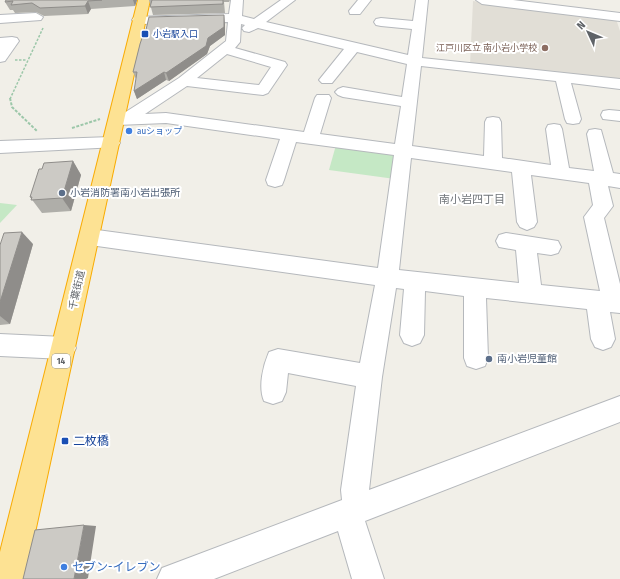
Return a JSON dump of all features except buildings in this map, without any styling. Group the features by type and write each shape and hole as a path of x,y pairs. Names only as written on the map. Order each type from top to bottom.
{"highway":[{"name":"千葉街道","path":"9,579 90,237 144,0"}],"street":[{"path":"228,45 236,0"},
{"path":"116,119 184,81 257,22 289,0"},
{"path":"355,11 365,0"},
{"path":"368,579 353,511 370,377 387,278 404,151 413,61 422,0"},
{"path":"482,0 521,2 618,14"},
{"path":"139,20 234,18 257,22 413,61 620,84"},
{"path":"0,19 40,22"},
{"path":"381,22 418,26"},
{"path":"0,42 12,41 0,58"},
{"path":"184,81 262,90 280,65 228,45"},
{"path":"327,80 354,46"},
{"path":"562,78 573,119"},
{"path":"343,92 409,103"},
{"path":"310,138 322,98"},
{"path":"116,119 166,118 607,180"},
{"path":"493,122 493,164"},
{"path":"554,129 562,173"},
{"path":"595,134 607,180 603,206 594,217 610,302 603,338"},
{"path":"275,180 290,135"},
{"path":"0,147 37,147 111,143"},
{"path":"521,168 527,222"},
{"path":"90,237 387,278 610,302"},
{"path":"532,293 516,243 551,247"},
{"path":"412,335 415,281"},
{"path":"475,287 476,358"},
{"path":"0,345 64,348"},
{"path":"273,392 278,360 370,377"},
{"path":"173,579 620,409"}],"path":[{"path":"37,147 38,134 35,128 12,108 10,98 40,22"},
{"path":"65,130 116,119"}],"shaded area":[{"name":"江戸川区立 南小岩小学校","path":"473,1 616,19 620,31 620,81 470,65"}],"green space":[{"path":"336,145 399,153 395,179 329,170"},
{"path":"0,203 17,205 0,223"}],"place":[{"name":"小岩駅入口","path":"145,34"},
{"name":"江戸川区立 南小岩小学校","path":"545,48"},
{"name":"auショップ","path":"129,131"},
{"name":"小岩消防署南小岩出張所","path":"62,193"},
{"name":"南小岩児童館","path":"489,359"},
{"name":"二枚橋","path":"65,441"},
{"name":"セブン-イレブン","path":"64,567"}],"district":[{"name":"南小岩四丁目","path":"472,199"}]}
